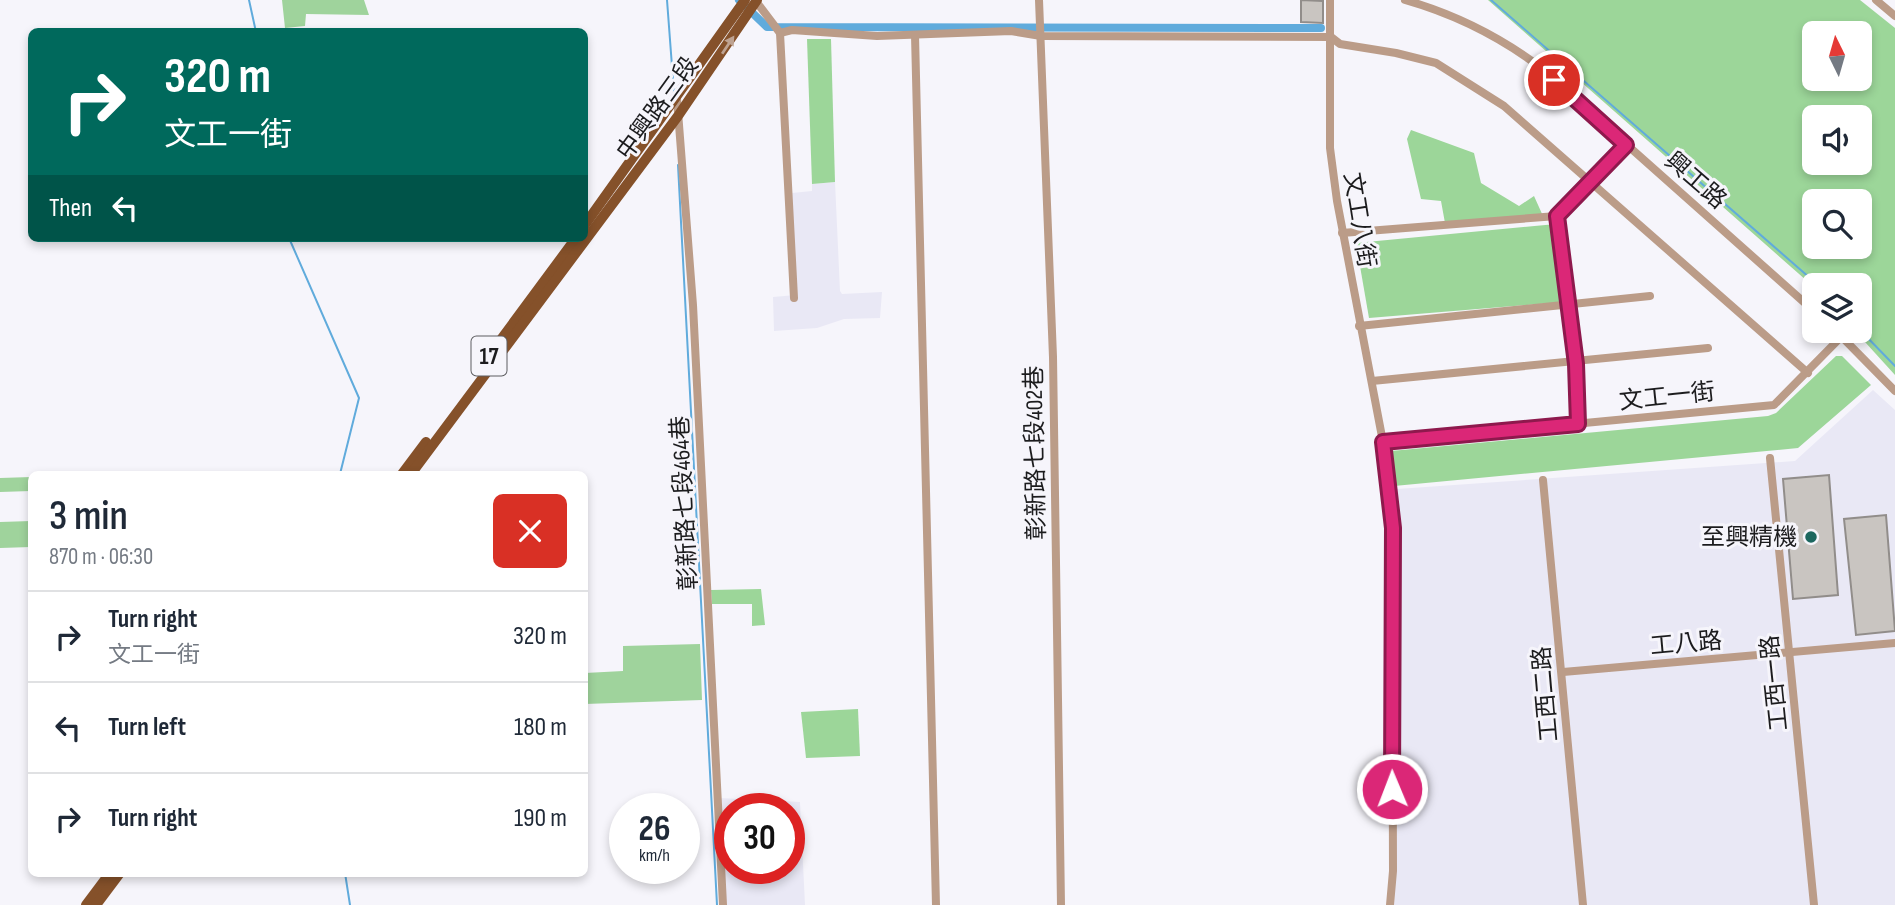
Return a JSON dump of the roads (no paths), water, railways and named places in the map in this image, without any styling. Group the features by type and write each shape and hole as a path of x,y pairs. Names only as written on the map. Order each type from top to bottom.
{"main road":[{"name":"中興路三段","path":"588,221 745,0"},
{"name":"中興路三段","path":"588,237 758,2"},
{"name":"17","path":"404,471 573,242"},
{"name":"中興路三段","path":"413,471 584,242"},
{"path":"86,905 107,877"},
{"path":"96,905 117,877"}],"street":[{"name":"彰新路七段402巷","path":"1039,0 1053,356 1060,905"},
{"name":"文工八街","path":"1330,0 1330,148 1342,233 1383,442 1393,528 1393,871 1390,905"},
{"name":"興工路","path":"1405,0 1445,11 1510,45 1536,64 1802,301"},
{"path":"1875,0 1895,16"},
{"path":"758,2 779,31 794,298"},
{"path":"779,31 915,35 1011,31 1041,36 1331,37 1340,44 1396,52 1436,63 1504,106 1808,373"},
{"path":"915,35 936,905"},
{"name":"彰新路七段464巷","path":"677,99 693,305 723,905"},
{"path":"1342,233 1557,216 1626,145"},
{"path":"1557,216 1576,364 1578,424"},
{"path":"1359,326 1650,296"},
{"name":"文工一街","path":"1383,442 1774,405 1808,373 1831,343"},
{"path":"1849,343 1895,391"},
{"path":"1372,382 1576,364 1708,348"},
{"name":"工西一路","path":"1770,458 1814,905"},
{"name":"工西二路","path":"1543,480 1583,905"},
{"name":"工八路","path":"1563,672 1895,643"}],"waterway":[{"path":"249,0 255,28"},
{"path":"667,0 674,93"},
{"path":"739,0 767,27 1321,28"},
{"path":"1491,0 1804,273"},
{"path":"678,165 717,905"},
{"path":"291,242 359,398 341,471"},
{"path":"1872,342 1895,366"},
{"path":"346,877 350,905"}],"place":[{"name":"至興精機","path":"1811,537"}]}
